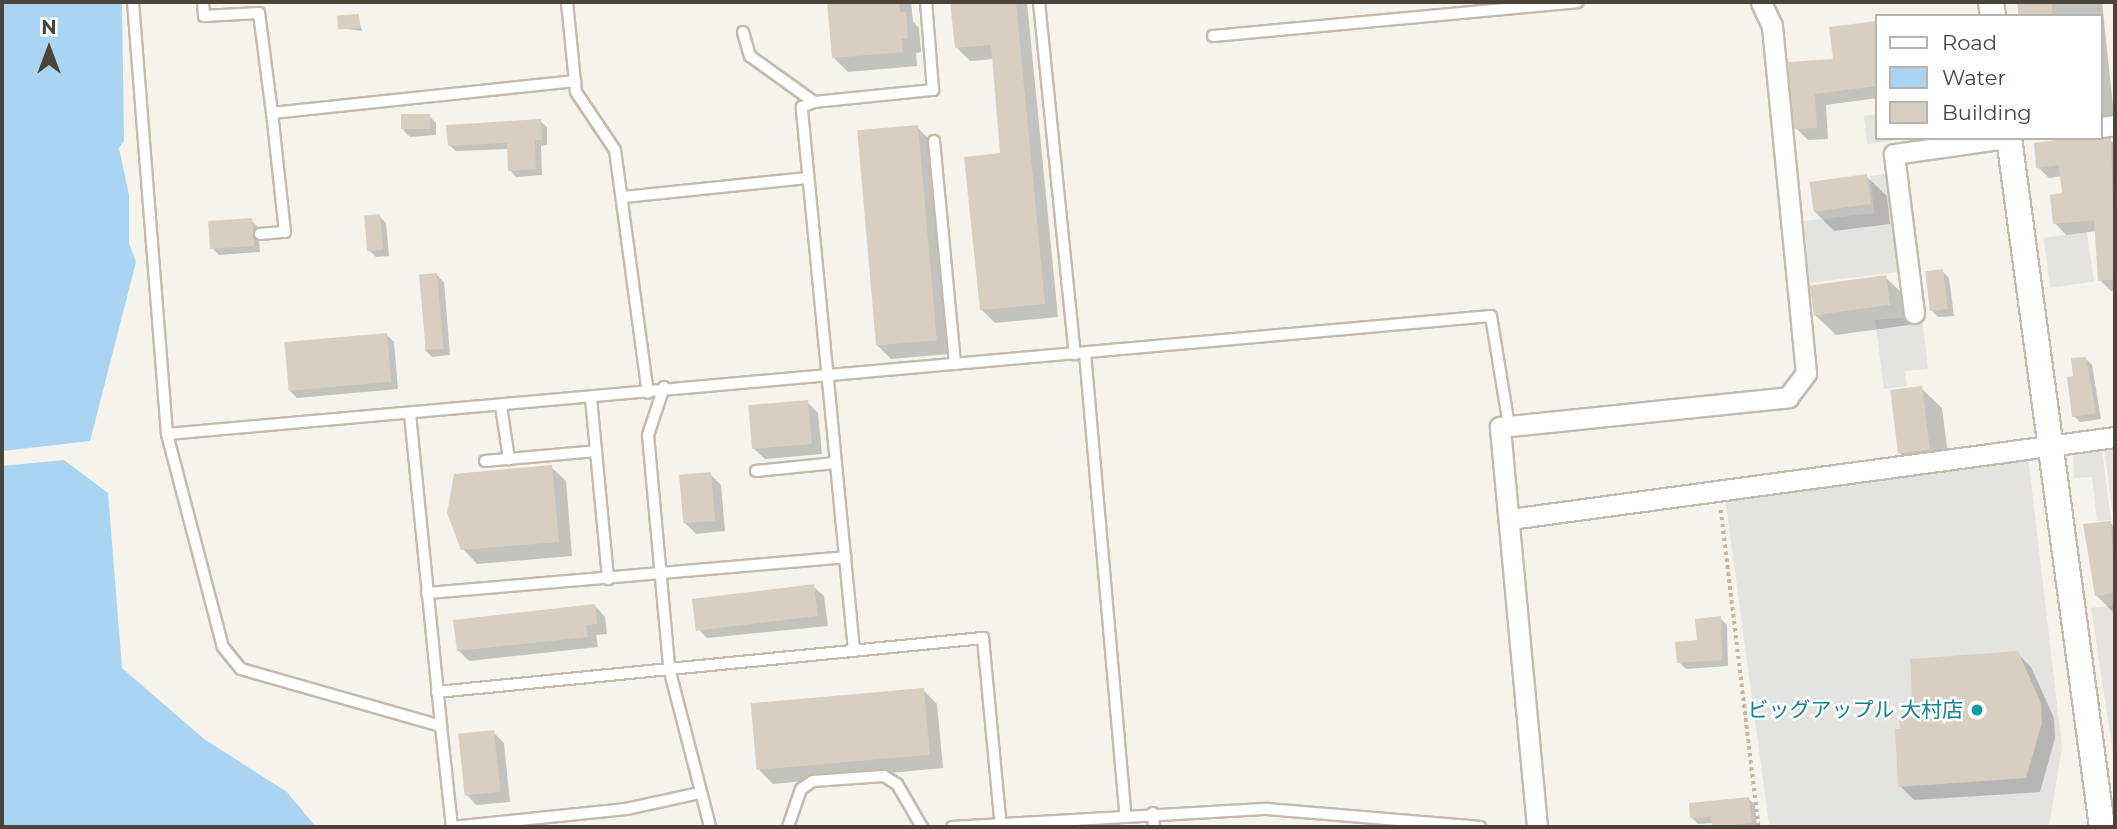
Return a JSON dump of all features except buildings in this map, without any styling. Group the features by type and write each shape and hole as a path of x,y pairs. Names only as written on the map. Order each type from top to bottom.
{"street":[{"path":"1537,827 1500,427 1788,397 1806,373 1772,26 1760,2"},
{"path":"1914,313 1894,154 1994,140"},
{"path":"2008,140 2102,827"},
{"path":"1510,519 2115,438"}],"lane":[{"path":"133,2 167,434 223,647 242,669 440,726"},
{"path":"203,2 204,16 260,13 285,232 260,234"},
{"path":"567,2 576,92 615,150 624,197 648,393"},
{"path":"854,651 802,107 814,102 933,90 926,2"},
{"path":"1039,2 1080,353 1125,814"},
{"path":"1438,2 1439,15"},
{"path":"1213,36 1577,2"},
{"path":"743,32 750,55 814,102"},
{"path":"272,113 575,81"},
{"path":"934,141 955,364"},
{"path":"624,197 807,178"},
{"path":"167,434 648,393 664,387 1491,316 1509,426"},
{"path":"664,387 648,435 669,668 710,827"},
{"path":"591,398 608,579"},
{"path":"502,406 509,459"},
{"path":"410,414 452,827 626,809 700,793"},
{"path":"485,461 596,451"},
{"path":"756,471 836,463"},
{"path":"427,593 845,557"},
{"path":"437,692 983,638 1001,825"},
{"path":"788,827 801,789 813,781 884,776 897,784 922,827"},
{"path":"952,827 1125,814 1267,809 1480,827"},
{"path":"1153,813 1154,827"}],"path":[{"path":"1717,493 1759,827"}],"shaded area":[{"path":"1876,114 1876,140 1900,140 1867,144 1864,116"},
{"path":"1887,174 1898,272 1809,283 1804,221 1874,213 1870,176"},
{"path":"2087,232 2094,282 2050,288 2043,238"},
{"path":"1922,316 1928,369 1905,371 1907,386 1884,389 1875,320"},
{"path":"2115,446 2115,534 2104,447"},
{"path":"2102,449 2111,520 2097,521 2092,477 2074,478 2073,452"},
{"path":"2028,456 2062,747 2049,827 1769,825 1725,497"},
{"path":"2115,605 2115,767 2091,608"}],"water":[{"path":"2,2 122,2 124,141 119,148 129,195 129,243 136,262 90,441 2,451"},
{"path":"64,460 108,493 122,668 204,739 287,792 316,827 2,827 2,466"}],"place":[{"name":"ビッグアップル 大村店","path":"1977,710"}]}
